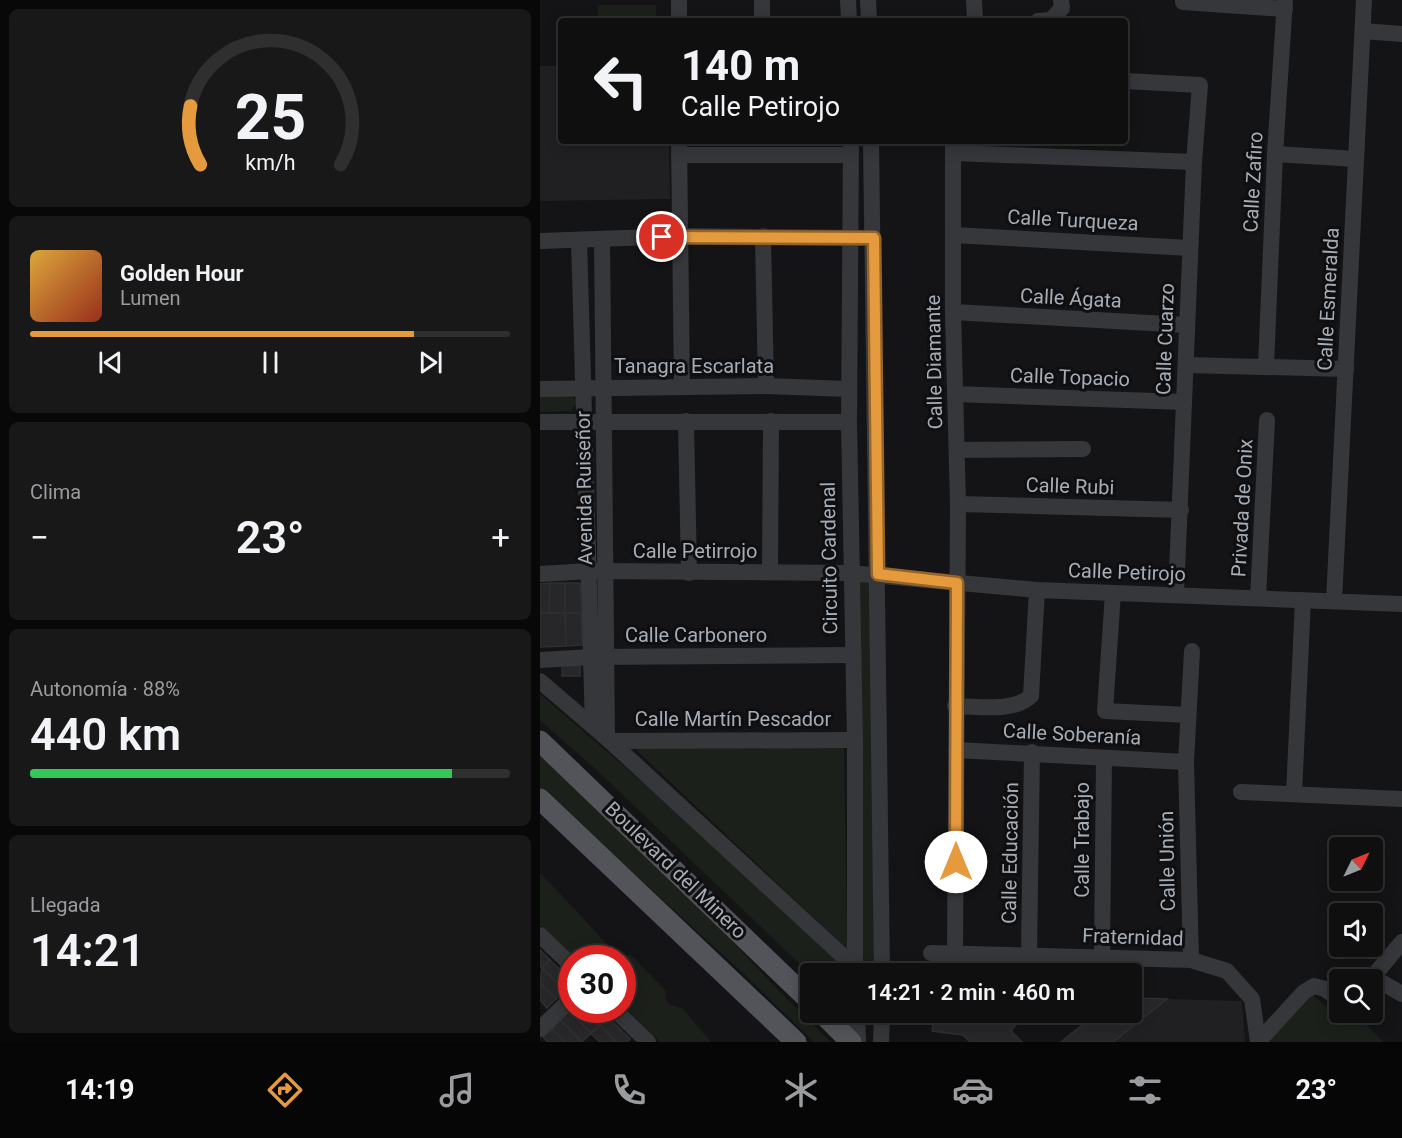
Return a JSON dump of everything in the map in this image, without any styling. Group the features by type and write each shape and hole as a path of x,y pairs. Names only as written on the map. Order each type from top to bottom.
{"main road":[{"name":"Boulevard del Minero","path":"540,741 800,991"},
{"name":"Boulevard del Minero","path":"540,799 796,1042"},
{"path":"832,1023 851,1042"}],"street":[{"path":"679,0 679,18"},
{"path":"762,0 762,18"},
{"path":"848,0 849,18"},
{"path":"868,0 869,18"},
{"path":"974,0 975,18"},
{"path":"1053,18 1062,8 1061,0"},
{"name":"Calle Esmeralda","path":"1334,601 1364,0"},
{"path":"1183,2 1285,5"},
{"name":"Calle Zafiro","path":"1266,366 1275,154 1285,5"},
{"path":"1363,31 1402,34"},
{"name":"Calle Cuarzo","path":"1128,81 1200,84 1186,325 1181,510 1176,595"},
{"path":"872,144 882,963"},
{"path":"953,147 1194,162"},
{"name":"Calle Diamante","path":"953,147 953,312 958,504 955,952"},
{"path":"682,387 679,148 851,148"},
{"name":"Circuito Cardenal","path":"851,148 850,573 858,963"},
{"path":"1275,154 1356,159"},
{"name":"Calle Turqueza","path":"953,235 1190,248"},
{"path":"540,241 681,236 874,238"},
{"path":"763,236 766,386"},
{"name":"Avenida Ruiseñor","path":"593,726 599,657 598,572 606,420 603,388 602,239"},
{"name":"Avenida Ruiseñor","path":"579,240 585,422 598,572"},
{"name":"Calle Ágata","path":"953,312 1186,325"},
{"path":"1186,365 1346,369"},
{"name":"Tanagra Escarlata","path":"540,389 766,386 849,389"},
{"name":"Calle Topacio","path":"955,394 1184,402"},
{"path":"540,423 606,420 849,422"},
{"name":"Privada de Onix","path":"1258,598 1267,420"},
{"path":"686,421 689,573"},
{"path":"770,572 771,421"},
{"path":"957,450 1083,449"},
{"name":"Calle Rubi","path":"958,504 1181,510"},
{"name":"Calle Petirrojo","path":"540,574 598,572 850,573"},
{"name":"Calle Petirojo","path":"850,573 1037,590 1402,604"},
{"path":"955,706 1012,706 1024,703 1031,696 1037,590"},
{"path":"1113,593 1105,711 1188,715"},
{"path":"1294,794 1303,600"},
{"name":"Calle Unión","path":"1191,960 1186,762 1192,651"},
{"name":"Calle Carbonero","path":"540,660 599,657 852,655"},
{"name":"Avenida Ruiseñor","path":"599,657 609,739"},
{"path":"540,681 609,739 848,963"},
{"name":"Calle Martín Pescador","path":"609,739 855,740"},
{"name":"Calle Soberanía","path":"956,750 1032,752 1186,762"},
{"name":"Calle Educación","path":"1029,954 1032,752"},
{"name":"Calle Trabajo","path":"1102,958 1104,758"},
{"path":"1241,792 1402,799"},
{"path":"540,935 558,952"},
{"path":"1379,969 1402,942"},
{"name":"Fraternidad","path":"931,953 1191,960 1227,971 1252,999 1258,1042"},
{"path":"1383,984 1402,994"},
{"path":"1258,1042 1304,992 1314,986 1329,991"},
{"path":"540,1029 558,1012"},
{"path":"626,1023 641,1040"},
{"path":"857,1023 858,1042"},
{"path":"881,1042 882,1023"}],"shaded area":[{"path":"598,5 656,5 656,18 598,18"},
{"path":"540,66 558,66 558,144 669,144 670,199 540,201"},
{"path":"540,394 570,394 577,402 571,411 540,412"},
{"path":"858,581 871,581 876,963 863,963"},
{"path":"540,694 655,793 839,963 800,964 604,777 540,720"},
{"path":"631,745 844,745 847,949"},
{"path":"540,753 705,912 800,1012 800,1023 812,1023 831,1042 814,1042 744,974 540,788"},
{"path":"540,873 608,945 561,945 540,925"},
{"path":"636,960 666,991 665,998 669,1004 683,1009 711,1042 660,1042 636,1018"},
{"path":"1313,995 1329,1009 1329,1023 1364,1023 1384,1042 1268,1042"},
{"path":"1167,999 1242,1001 1245,1042 1113,1042 1137,1023 1142,1023 1142,1019"}],"building":[{"path":"550,583 565,583 565,613 549,613"},
{"path":"550,583 549,613 540,613 540,584"},
{"path":"565,583 580,583 581,613 565,613"},
{"path":"540,613 565,613 566,646 540,647"},
{"path":"565,613 581,613 582,645 566,646"},
{"path":"562,666 580,666 580,676 562,676"},
{"path":"540,950 550,960 542,968 540,966"},
{"path":"550,960 558,968 558,984 542,968"},
{"path":"542,968 558,984 558,997 556,999 540,983"},
{"path":"540,983 556,999 547,1008 540,1000"},
{"path":"1142,998 1167,999 1142,1019"},
{"path":"558,1022 563,1023 582,1042 565,1042 552,1029"},
{"path":"563,1023 581,1023 591,1033 582,1042"},
{"path":"581,1023 599,1025 591,1033"},
{"path":"614,1023 630,1039 627,1042 616,1042 600,1025"},
{"path":"933,1023 1017,1023 1011,1031 1022,1042 970,1042 963,1035 932,1031"},
{"path":"1084,1023 1137,1023 1113,1042 1061,1042"},
{"path":"600,1025 616,1042 600,1042 591,1034"},
{"path":"552,1029 565,1042 548,1042 543,1037"}],"route":[{"path":"662,237 874,238 878,574 957,583 956,862"}]}
